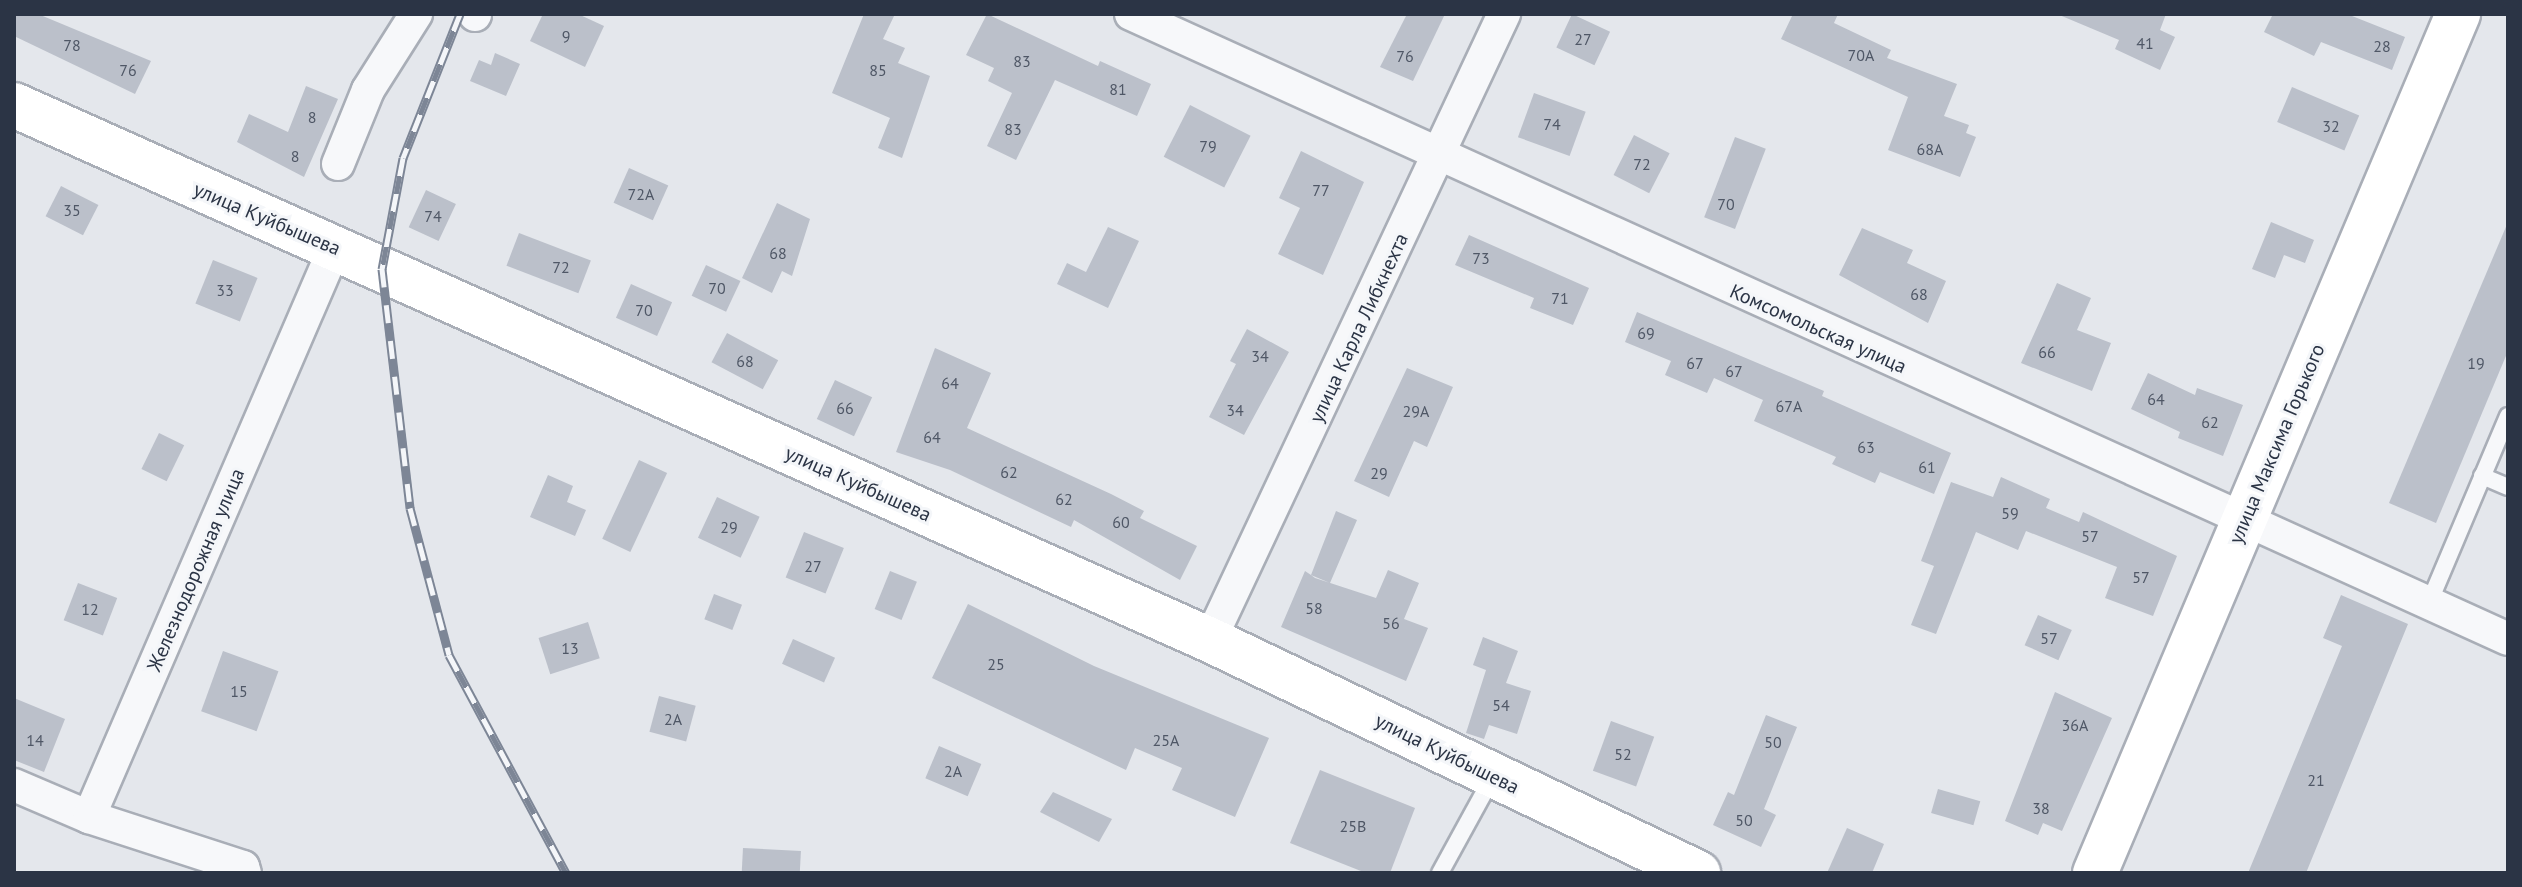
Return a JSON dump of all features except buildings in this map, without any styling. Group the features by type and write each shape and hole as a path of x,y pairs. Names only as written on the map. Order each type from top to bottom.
{"main road":[{"name":"улица Максима Горького","path":"2095,873 2458,14"},
{"name":"улица Куйбышева","path":"14,105 1210,640 1698,873"}],"street":[{"path":"338,164 368,90 416,14"},
{"name":"Комсомольская улица","path":"1131,14 1440,158 2508,639"},
{"name":"улица Карла Либкнехта","path":"1210,640 1440,158 1504,14"},
{"name":"Железнодорожная улица","path":"89,817 335,247"},
{"path":"14,785 89,817 243,867 245,873"}],"lane":[{"path":"2429,603 2508,416"},
{"path":"2482,476 2508,487"},
{"path":"1440,873 1494,776"}],"railway":[{"path":"460,14 403,158 382,269 410,508 449,655 566,873"}]}
